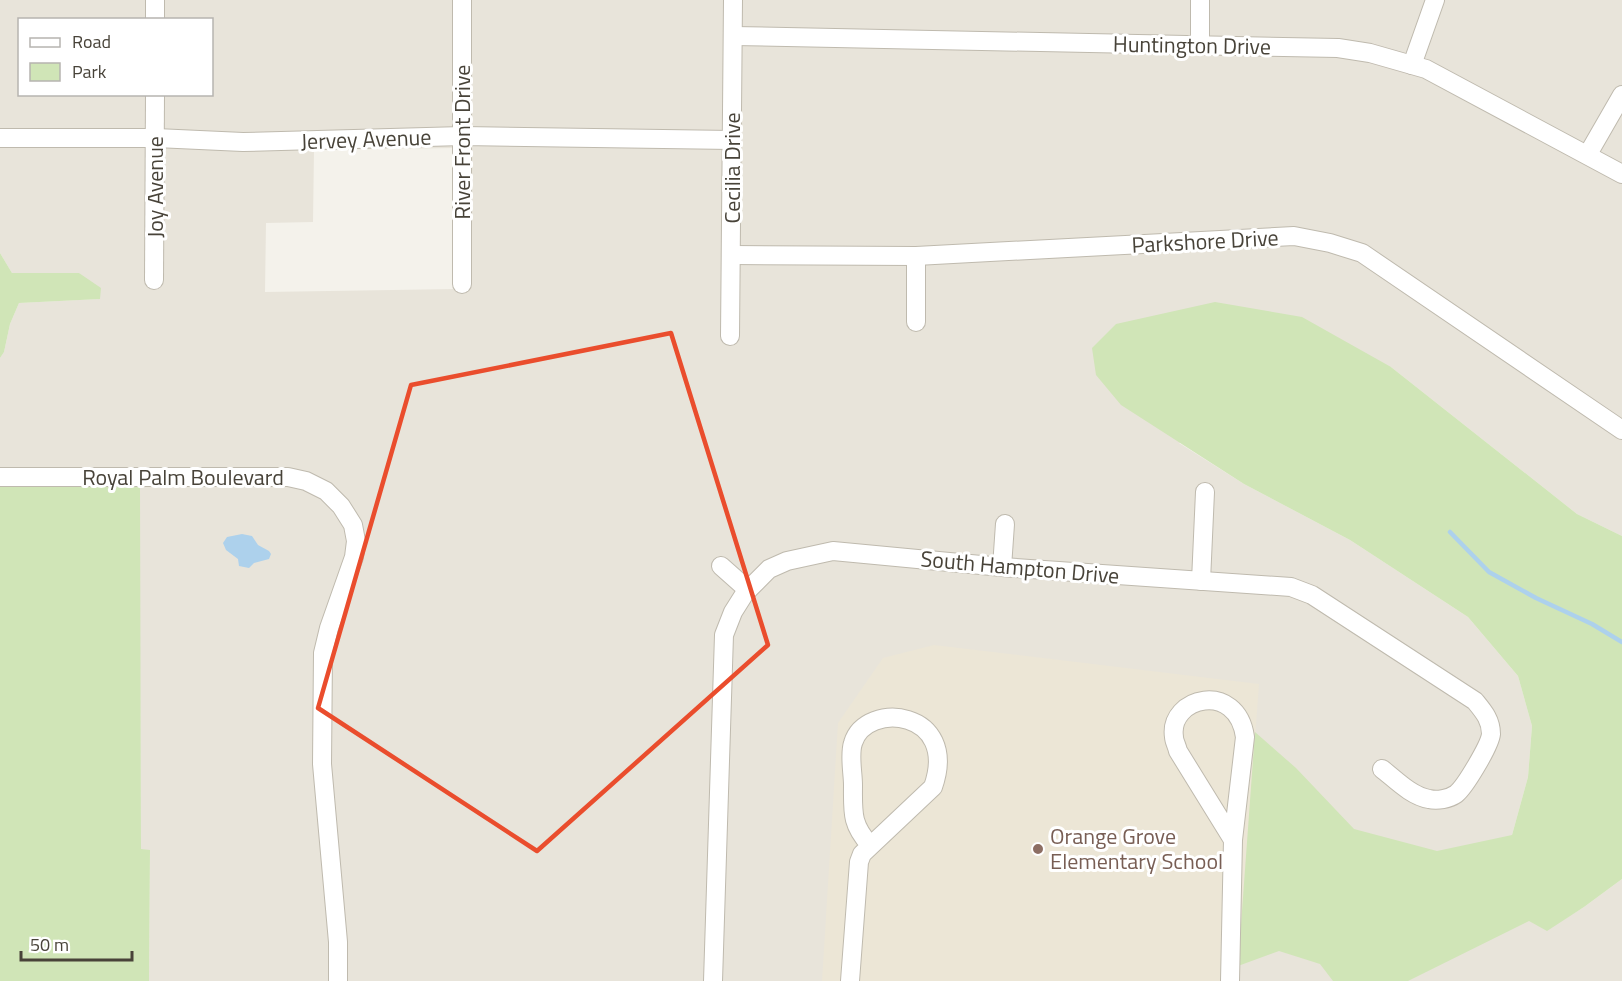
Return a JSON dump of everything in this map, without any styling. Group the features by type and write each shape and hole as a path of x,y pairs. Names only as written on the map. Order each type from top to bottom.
{"street":[{"path":"155,0 155,18"},
{"name":"River Front Drive","path":"462,0 462,284"},
{"name":"Cecilia Drive","path":"730,336 733,0"},
{"path":"1200,0 1200,46"},
{"path":"1412,65 1435,0"},
{"name":"Huntington Drive","path":"733,36 1338,48 1370,53 1426,69 1622,174"},
{"path":"1588,154 1622,95"},
{"name":"Joy Avenue","path":"154,280 155,96"},
{"name":"Jervey Avenue","path":"0,138 156,138 243,142 463,136 732,140"},
{"name":"Parkshore Drive","path":"732,255 916,256 1294,236 1330,243 1362,253 1622,430"},
{"path":"916,256 916,322"},
{"name":"Royal Palm Boulevard","path":"0,477 288,477 306,481 326,491 341,506 353,525 356,541 354,557 329,628 323,654 322,742 338,942 338,981"},
{"path":"1201,580 1204,492"},
{"path":"1002,567 1005,524"},
{"name":"South Hampton Drive","path":"713,981 724,634 733,612 748,590 769,569 787,561 834,551 1002,567 1291,587 1312,595 1475,701 1489,718 1491,735 1487,750 1456,794 1443,799 1428,800 1405,788 1382,768"},
{"path":"721,566 748,590"},
{"path":"1230,981 1233,840 1245,737 1243,724 1238,714 1229,706 1218,701 1202,700 1192,703 1182,711 1176,722 1173,736 1178,750 1233,840"},
{"path":"850,981 859,862 862,854 933,788 936,777 938,756 933,738 922,725 899,717 867,725 858,733 852,745 854,820 859,832 870,845"}],"highlighted area":[{"path":"671,333 768,645 537,851 318,708 411,385"}],"shaded area":[{"path":"0,0 1622,0 1622,536 1577,514 1391,367 1179,443 1244,484 1350,540 1468,617 1518,676 1532,726 1528,777 1512,835 1524,918 1547,930 1622,879 1622,981 149,981 150,850 141,850 139,486 0,487 0,358 4,352 10,324 19,303 99,299 79,273 12,273 0,253","holes":["456,148 456,289 265,292 266,223 313,222 314,150"]},
{"name":"Orange Grove Elementary School","path":"934,645 1259,684 1237,981 822,981 838,723 883,658"}],"green space":[{"path":"0,253 12,273 79,273 101,288 100,299 19,303 10,324 4,352 0,358"},
{"path":"1215,302 1302,317 1391,367 1577,514 1622,536 1622,879 1547,931 1529,921 1408,981 1333,981 1320,964 1279,951 1238,966 1255,732 1296,768 1354,829 1437,851 1512,835 1528,777 1532,726 1518,676 1468,617 1350,540 1244,484 1121,405 1096,375 1092,348 1116,324"},
{"path":"140,486 141,849 150,850 149,981 0,981 0,487"}],"water":[{"path":"242,534 252,536 258,545 269,551 271,554 269,559 254,563 249,568 239,566 238,559 226,550 223,543 227,537"}],"waterway":[{"path":"1450,532 1489,572 1536,598 1592,624 1622,642"}],"place":[{"name":"Orange Grove Elementary School","path":"1038,849"}]}
